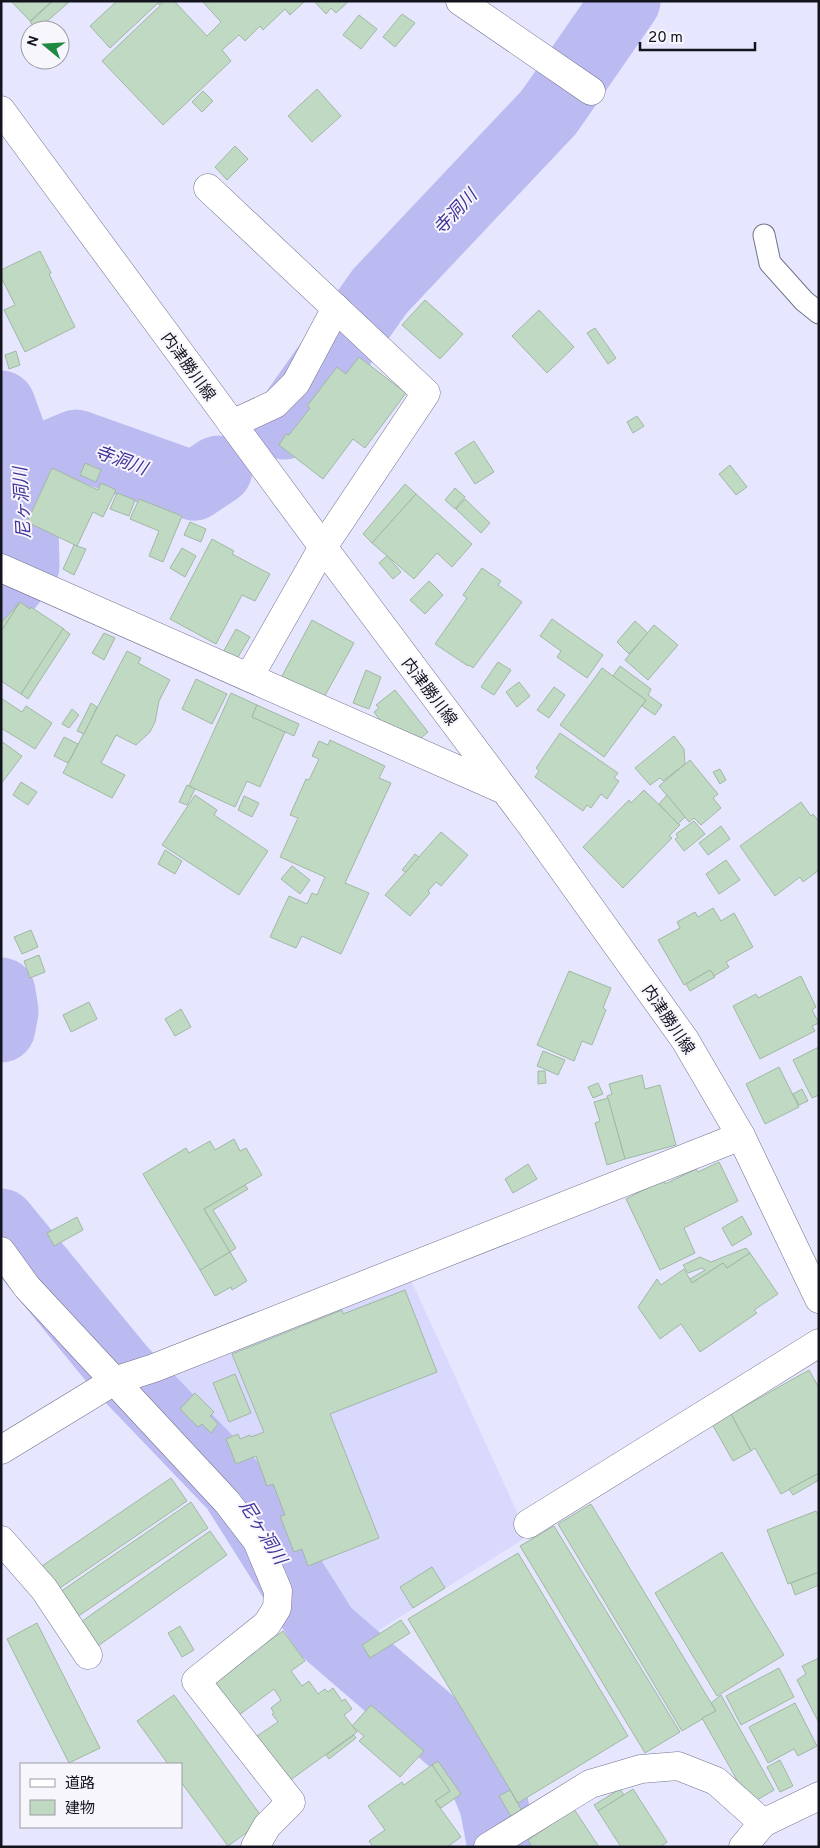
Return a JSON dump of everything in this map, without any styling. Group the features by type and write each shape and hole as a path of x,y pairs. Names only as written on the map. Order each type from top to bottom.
{"street":[{"path":"460,1 591,91"},
{"name":"内津勝川線","path":"1,110 322,547 531,825 685,1040 741,1136 819,1299"},
{"path":"208,188 426,393 322,547 249,677"},
{"path":"232,424 275,404 296,383 336,308"},
{"path":"4,573 249,677 504,790"},
{"path":"1,1450 114,1381 154,1368 741,1136"},
{"path":"1,1251 27,1287 227,1502 257,1541 278,1591 277,1608 267,1624 196,1681 291,1802 267,1826 255,1847"},
{"path":"528,1524 819,1343"},
{"path":"1,1540 44,1590 88,1655"},
{"path":"488,1847 590,1784 641,1769 678,1766 716,1781 763,1823"},
{"path":"743,1847 763,1823 819,1796"}],"lane":[{"path":"764,236 770,263 804,301 819,313"}],"shaded area":[{"path":"411,1280 528,1536 354,1646 324,1617 239,1480 144,1384"}],"building":[{"path":"11,1 52,1 31,20"},
{"path":"53,1 69,2 48,20 32,20"},
{"path":"117,1 163,1 159,5 158,3 110,48 90,26"},
{"path":"165,1 174,1 207,36 221,22 202,1 305,1 290,15 285,9 263,30 260,26 245,41 239,35 222,50 231,61 163,125 102,61"},
{"path":"314,1 349,1 336,13 331,8 326,14"},
{"path":"402,14 415,23 395,47 383,37"},
{"path":"359,15 377,29 361,49 343,35"},
{"path":"317,89 341,116 312,142 288,116"},
{"path":"203,91 213,101 202,112 192,102"},
{"path":"235,146 248,159 227,180 215,167"},
{"path":"40,251 75,327 25,352 4,310 15,305 1,277 1,270"},
{"path":"425,300 463,334 440,359 402,325"},
{"path":"539,310 574,347 547,373 512,336"},
{"path":"595,328 616,358 608,364 587,333"},
{"path":"16,351 20,365 9,369 5,355"},
{"path":"359,357 406,393 365,448 353,439 323,479 279,445 286,434 289,435 310,408 307,406 337,367 346,374"},
{"path":"637,416 644,426 633,433 627,422"},
{"path":"474,441 494,472 475,484 455,453"},
{"path":"85,463 101,470 96,482 80,475"},
{"path":"730,465 747,487 736,495 719,474"},
{"path":"52,468 98,490 101,483 116,490 103,517 93,512 77,546 27,522"},
{"path":"405,484 416,494 372,543 363,534"},
{"path":"455,488 465,497 455,509 445,500"},
{"path":"117,493 135,500 129,516 110,509"},
{"path":"416,494 472,544 452,567 437,553 414,579 372,543"},
{"path":"139,499 182,516 163,562 149,556 159,531 130,519"},
{"path":"465,499 490,523 481,533 456,509"},
{"path":"190,522 206,529 201,542 184,535"},
{"path":"212,539 234,551 232,554 270,574 255,601 242,595 216,644 170,619"},
{"path":"74,545 86,549 74,575 63,569"},
{"path":"182,548 196,556 185,577 170,568"},
{"path":"387,556 401,572 393,579 379,563"},
{"path":"482,568 501,581 498,585 522,602 473,668 435,644 467,598 463,595"},
{"path":"429,581 443,595 425,614 410,600"},
{"path":"20,602 64,629 21,694 1,681 1,631"},
{"path":"20,602 1,631 1,623"},
{"path":"552,619 603,655 587,678 557,657 561,651 540,636"},
{"path":"312,620 354,643 322,701 281,678"},
{"path":"635,621 648,633 629,654 617,642"},
{"path":"654,625 678,645 648,680 625,660"},
{"path":"63,629 70,634 28,699 21,694"},
{"path":"236,629 250,637 235,662 222,654"},
{"path":"104,633 115,638 104,660 92,653"},
{"path":"127,651 141,658 138,663 170,680 159,701 155,722 150,732 136,745 116,735 101,763 125,775 112,798 63,773"},
{"path":"498,662 511,670 494,695 481,687"},
{"path":"620,666 651,689 648,695 662,705 655,715 642,706 646,700 613,676"},
{"path":"602,668 646,700 604,757 560,725"},
{"path":"366,670 381,677 369,709 353,703"},
{"path":"196,679 227,694 212,724 182,709"},
{"path":"519,682 530,696 517,707 506,692"},
{"path":"554,687 565,695 549,718 537,710"},
{"path":"395,690 428,732 415,743 388,731 374,712 379,708 376,705"},
{"path":"231,693 257,705 252,717 285,732 260,787 247,781 235,807 189,786"},
{"path":"1,698 22,712 26,706 52,723 35,749 1,728"},
{"path":"91,703 97,707 84,734 77,731"},
{"path":"257,705 299,724 294,736 252,717"},
{"path":"72,709 79,715 69,728 62,724"},
{"path":"560,733 618,773 614,778 619,781 607,799 601,794 591,808 587,805 583,811 535,777 539,771 536,768"},
{"path":"674,736 684,749 685,764 663,781 660,778 650,785 635,768"},
{"path":"64,737 78,744 68,763 54,756"},
{"path":"330,740 385,766 379,778 391,783 345,883 369,893 341,954 302,936 296,948 270,937 289,896 307,904 312,893 317,895 325,877 280,857 298,818 290,815 306,779 309,780 319,759 312,756 319,741 328,745"},
{"path":"1,741 22,756 1,784"},
{"path":"690,760 718,794 713,798 721,808 701,825 694,818 689,822 659,786"},
{"path":"720,769 726,780 720,784 713,772"},
{"path":"21,782 37,792 28,805 13,795"},
{"path":"187,785 195,789 187,805 179,802"},
{"path":"644,790 680,825 669,836 672,838 623,888 583,847 629,800 631,803"},
{"path":"195,795 217,810 214,815 268,851 239,895 162,845"},
{"path":"667,795 685,817 678,824 659,804"},
{"path":"244,796 259,803 252,817 238,810"},
{"path":"801,802 811,816 813,814 819,822 819,870 803,882 800,877 775,896 740,846"},
{"path":"694,821 705,834 684,851 675,839 678,837 676,834"},
{"path":"721,826 730,839 708,855 699,843"},
{"path":"441,832 468,855 441,886 436,882 428,891 430,893 410,916 385,895"},
{"path":"165,850 182,861 175,874 158,864"},
{"path":"415,854 419,857 406,872 402,870"},
{"path":"726,860 740,880 719,894 706,874"},
{"path":"292,866 310,880 300,894 281,879"},
{"path":"713,908 721,921 734,913 753,947 726,962 729,967 714,976 710,970 684,985 658,940 680,928 677,922 695,912 698,917"},
{"path":"31,930 38,947 22,954 14,937"},
{"path":"39,955 45,972 30,978 24,961"},
{"path":"710,970 715,977 690,991 686,984"},
{"path":"569,971 611,988 603,1008 606,1010 592,1045 582,1041 574,1061 537,1045"},
{"path":"801,976 816,1007 812,1010 819,1023 812,1026 815,1031 760,1059 733,1006 756,994 758,998"},
{"path":"89,1002 97,1019 71,1032 63,1015"},
{"path":"181,1009 191,1027 175,1036 165,1019"},
{"path":"819,1047 819,1095 812,1098 793,1060"},
{"path":"543,1051 565,1060 558,1075 537,1066"},
{"path":"779,1067 799,1107 765,1124 746,1084"},
{"path":"538,1071 545,1071 546,1083 538,1084"},
{"path":"642,1075 645,1089 660,1085 676,1145 625,1159 607,1096 612,1094 609,1084"},
{"path":"598,1083 603,1094 593,1098 588,1087"},
{"path":"802,1089 808,1101 799,1105 793,1094"},
{"path":"608,1098 625,1159 607,1165 595,1123 600,1121 594,1102"},
{"path":"234,1139 240,1151 246,1148 262,1175 204,1209 230,1252 200,1270 143,1174 186,1148 189,1153 210,1141 215,1150"},
{"path":"719,1162 738,1201 684,1228 695,1253 660,1270 626,1199 663,1180 665,1184 696,1169 698,1172"},
{"path":"528,1164 537,1179 513,1193 505,1179"},
{"path":"245,1185 248,1189 213,1210 236,1248 230,1252 204,1209"},
{"path":"742,1216 752,1234 732,1246 722,1228"},
{"path":"77,1217 83,1230 54,1246 47,1233"},
{"path":"746,1248 750,1253 727,1268 723,1263 692,1283 690,1279 705,1270 702,1268 688,1273 683,1265 700,1257 711,1262"},
{"path":"230,1252 247,1281 232,1290 231,1287 215,1296 200,1270"},
{"path":"750,1253 778,1294 754,1310 757,1313 700,1352 681,1324 660,1339 638,1307 657,1279 661,1285 684,1269 692,1283 723,1263 727,1268"},
{"path":"405,1290 437,1372 330,1414 379,1538 308,1566 302,1549 294,1552 280,1516 285,1515 273,1484 267,1486 256,1456 236,1464 226,1439 238,1434 240,1439 264,1432 232,1354 342,1310 343,1314"},
{"path":"809,1370 819,1388 819,1473 781,1494 755,1448 751,1451 731,1414"},
{"path":"235,1374 251,1413 229,1422 213,1383"},
{"path":"195,1393 214,1412 210,1416 218,1424 211,1433 202,1424 198,1427 180,1409"},
{"path":"731,1414 751,1451 733,1461 712,1424"},
{"path":"819,1473 819,1480 793,1495 789,1489"},
{"path":"171,1478 187,1501 54,1592 39,1568"},
{"path":"191,1502 208,1528 74,1619 57,1594"},
{"path":"591,1504 716,1711 682,1731 558,1524"},
{"path":"816,1511 819,1517 819,1572 788,1584 767,1530"},
{"path":"554,1526 680,1732 645,1753 520,1546"},
{"path":"210,1531 227,1555 95,1648 78,1624"},
{"path":"722,1552 784,1655 717,1696 655,1593"},
{"path":"518,1553 628,1736 518,1803 408,1619"},
{"path":"432,1567 445,1588 413,1608 400,1587"},
{"path":"819,1572 819,1585 795,1595 791,1583"},
{"path":"401,1620 410,1633 370,1658 362,1645"},
{"path":"37,1623 100,1748 69,1763 7,1639"},
{"path":"180,1626 194,1650 182,1657 168,1633"},
{"path":"283,1631 305,1661 291,1671 302,1686 309,1681 318,1694 325,1689 328,1692 333,1688 342,1701 345,1699 352,1709 344,1715 357,1732 289,1781 257,1736 278,1722 272,1714 274,1713 271,1708 281,1700 274,1689 239,1715 214,1681"},
{"path":"819,1658 819,1723 797,1680 806,1674 802,1666"},
{"path":"779,1668 794,1697 741,1725 726,1696"},
{"path":"174,1695 264,1820 228,1846 182,1783 182,1763 167,1763 137,1721"},
{"path":"721,1695 774,1790 757,1800 741,1787 702,1718 716,1711 711,1703"},
{"path":"795,1703 817,1746 798,1756 794,1749 768,1763 749,1727"},
{"path":"371,1705 424,1751 400,1777 359,1741 364,1736 352,1726"},
{"path":"354,1735 356,1738 329,1759 326,1755"},
{"path":"780,1760 793,1786 780,1792 767,1767"},
{"path":"438,1761 461,1794 441,1808 435,1801 450,1791 432,1765"},
{"path":"432,1765 450,1791 435,1801 461,1837 447,1847 373,1847 369,1841 385,1830 368,1806 402,1782 404,1785"},
{"path":"620,1789 624,1795 598,1811 594,1805"},
{"path":"633,1789 667,1842 660,1847 621,1847 598,1811"},
{"path":"510,1790 522,1811 512,1818 499,1796"},
{"path":"574,1809 599,1847 532,1847 528,1840"}],"waterway":[{"name":"寺洞川","path":"285,425 380,291 549,112 626,1"},
{"name":"尼ヶ洞川","path":"1,405 23,466 25,566 1,595"},
{"name":"寺洞川","path":"23,466 76,444 194,486 218,470"},
{"name":"尼ヶ洞川","path":"1,992 4,1011 1,1028"},
{"name":"尼ヶ洞川","path":"1,1223 120,1368 235,1488 325,1631 455,1743 481,1773 494,1805 502,1847"}]}
